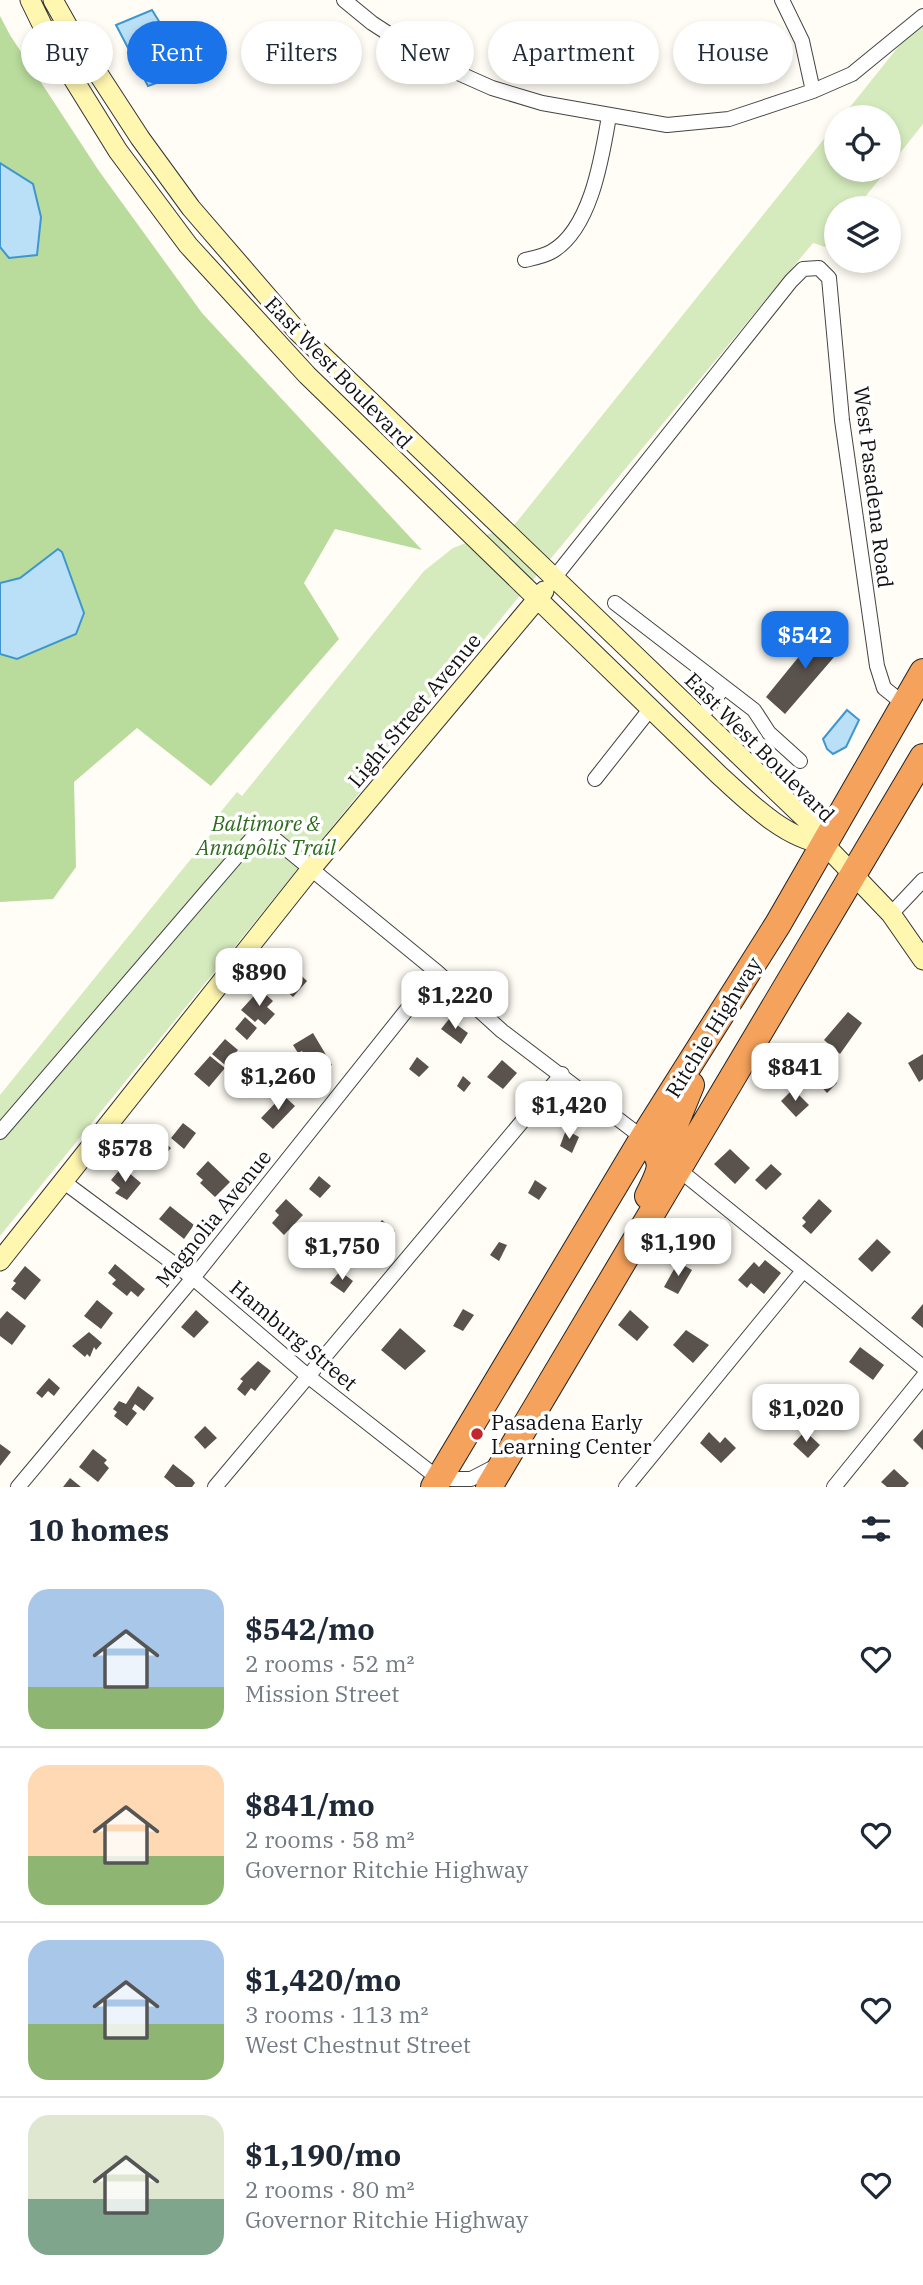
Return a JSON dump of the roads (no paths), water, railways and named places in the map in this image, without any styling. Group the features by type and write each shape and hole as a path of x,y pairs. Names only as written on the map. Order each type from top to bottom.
{"highway":[{"name":"Ritchie Highway","path":"436,1483 824,844 923,672"},
{"path":"489,1487 923,757"},
{"path":"678,1169 671,1134 719,1018"},
{"path":"604,1294 661,1172 657,1152 643,1139"}],"main road":[{"name":"East West Boulevard","path":"30,0 51,43 118,151 188,245 307,376 753,805 804,841 824,844"},
{"name":"East West Boulevard","path":"53,0 140,138 191,208 298,332 622,645 701,717 817,830 824,844"},
{"name":"Light Street Avenue","path":"0,1261 311,869 554,578"},
{"path":"824,844 891,914 923,960"}],"street":[{"path":"344,0 399,41 457,74 529,99 667,125 706,123 751,114 813,91 852,74 923,16"},
{"path":"782,0 802,41 813,91"},
{"path":"525,260 551,252 564,243 577,224 598,173 609,116"},
{"name":"Light Street Avenue","path":"554,578 791,281 803,269 819,268"},
{"name":"West Pasadena Road","path":"819,268 830,278 842,420 877,666 884,688 904,704"},
{"path":"615,603 754,710 769,733 800,761"},
{"path":"701,717 724,687"},
{"path":"595,779 651,708"},
{"path":"0,1132 261,828 437,972 502,1031 562,1074 643,1139"},
{"path":"891,914 923,880"},
{"name":"Magnolia Avenue","path":"18,1487 193,1278 437,972"},
{"path":"215,1487 562,1074"},
{"path":"678,1169 802,1272 923,1367"},
{"name":"Hamburg Street","path":"64,1182 193,1278 436,1483"},
{"path":"626,1487 802,1272"},
{"path":"834,1487 923,1377"},
{"path":"436,1483 471,1479 505,1461"}],"water":[{"path":"152,10 159,21 127,21 127,46 116,25"},
{"path":"0,163 33,184 41,217 37,255 9,258 0,247"},
{"path":"58,549 62,552 84,613 76,634 17,659 0,654 0,583 20,578"},
{"path":"847,710 859,720 846,747 833,754 827,749 823,739"}],"place":[{"name":"Pasadena Early Learning Center","path":"477,1434"}],"park label":[{"name":"Baltimore & Annapolis Trail","path":"266,835"}]}
